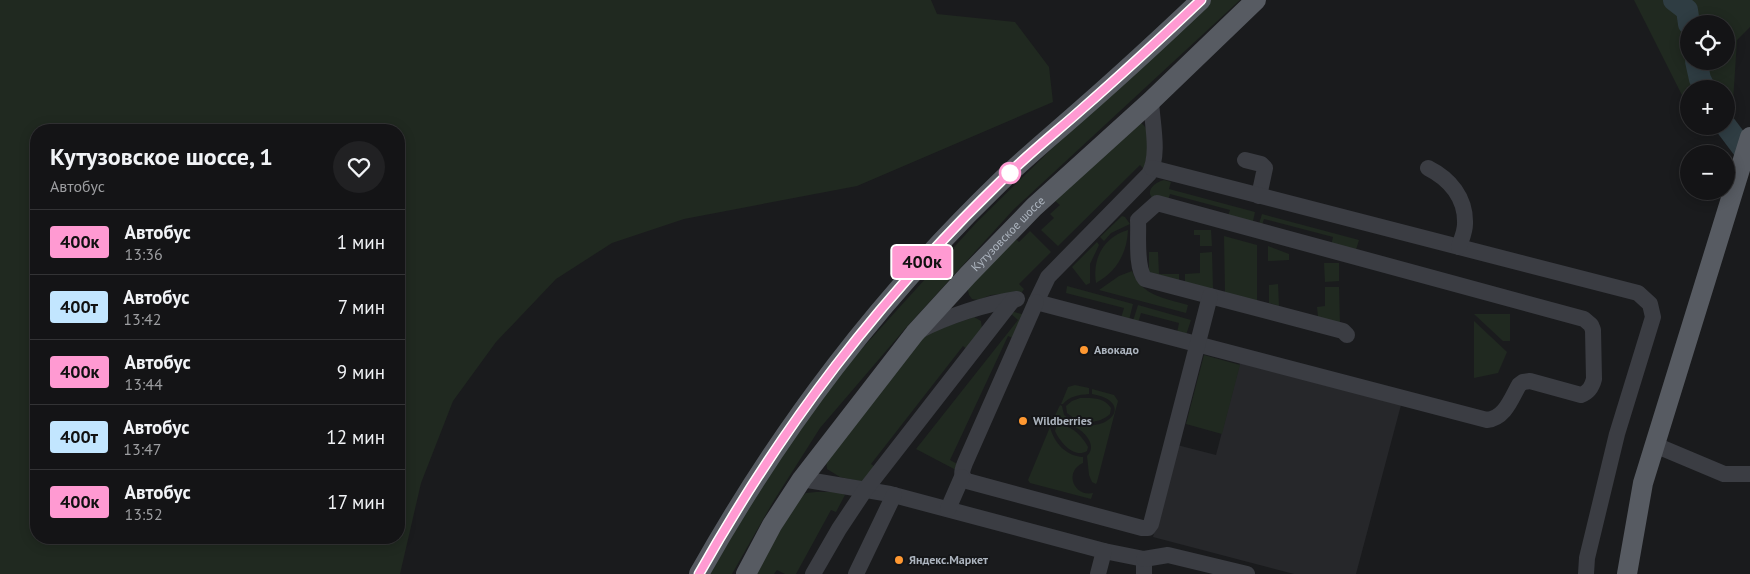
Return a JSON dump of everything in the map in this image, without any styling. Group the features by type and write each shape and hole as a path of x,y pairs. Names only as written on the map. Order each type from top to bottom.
{"main road":[{"path":"699,574 734,512 798,416 841,357 900,286 1001,180 1098,95 1201,0"},
{"name":"Кутузовское шоссе","path":"746,574 772,526 802,479 915,333 968,274 1034,207 1151,101 1256,0"},
{"path":"1627,574 1643,483 1750,137"}],"street":[{"path":"948,509 962,478 965,463 1048,277 1140,183 1152,168 1156,149 1151,101"},
{"path":"1244,160 1261,164 1265,168 1259,196"},
{"path":"1152,168 1638,293 1650,304 1653,317 1617,434 1587,558 1586,574"},
{"path":"1428,168 1439,174 1460,197 1465,226 1459,247"},
{"path":"915,333 930,325 987,306 1013,300 1038,299 1197,344 1487,420 1501,416 1519,385 1523,382 1530,381 1581,394 1586,393 1592,387 1594,379 1593,330 1584,318 1149,200 1140,183"},
{"path":"1138,220 1157,202"},
{"path":"1115,208 1126,210 1138,220 1139,266 1144,278 1344,331 1346,335"},
{"path":"962,478 967,482 1148,528 1151,524 1210,296"},
{"path":"813,574 839,529 865,490 1013,300"},
{"path":"1655,445 1724,474 1750,474"},
{"path":"802,479 894,495 1104,551 1144,567 1168,555 1248,574"},
{"path":"856,574 894,495"},
{"path":"1098,574 1104,551"}],"shaded area":[{"path":"0,0 931,0 937,14 1015,22 1049,67 1053,102 857,186 684,219 612,243 556,279 496,342 453,401 421,483 400,574 0,574"},
{"path":"1211,0 1240,0 1014,209 904,330 820,428 773,502 732,574 710,574 790,437 858,353 976,223 1082,119"},
{"path":"1634,0 1750,0 1750,27 1737,40 1734,80 1680,80 1680,91"},
{"path":"1141,123 1148,132 1149,138 1144,169 1140,165 1058,246 1041,230 1054,218 1050,214 1060,205 1054,200"},
{"path":"1164,180 1171,182 1169,189 1255,212 1252,226 1227,219 1230,210 1170,194 1167,203 1156,201 1150,194 1150,191 1154,185"},
{"path":"1262,214 1359,240 1355,253 1331,246 1333,237 1264,219 1261,228 1258,227"},
{"path":"1122,216 1130,224 1111,233 1104,241 1100,237"},
{"path":"1128,230 1126,246 1120,261 1110,273 1096,283 1095,274 1098,257 1106,243"},
{"path":"1194,230 1211,230 1212,246 1200,246 1200,235 1194,235"},
{"path":"1030,231 1051,252 1019,284 1024,289 1022,292 991,295 978,300 972,299 967,286 1016,239 1019,242"},
{"path":"1224,236 1257,245 1257,301 1225,293"},
{"path":"1097,242 1099,245 1090,264 1090,283 1086,285 1072,267"},
{"path":"1268,246 1289,254 1289,260 1268,261"},
{"path":"1149,252 1158,252 1159,274 1179,274 1179,281 1151,274 1149,271"},
{"path":"1212,252 1213,288 1185,283 1185,274 1200,273 1200,253"},
{"path":"1324,263 1339,263 1339,281 1325,282"},
{"path":"1132,271 1136,279 1148,291 1162,298 1188,305 1186,313 1099,290 1119,276"},
{"path":"1278,284 1279,306 1269,303 1269,285"},
{"path":"1067,286 1133,304 1129,320 1121,318 1124,308 1066,293"},
{"path":"1325,287 1339,287 1340,324 1318,317 1317,307 1325,306"},
{"path":"1138,305 1191,320 1186,335 1177,333 1179,323 1141,313 1138,323 1133,321"},
{"path":"1014,312 1025,315 1015,339 1008,336 950,460 959,465 956,470 916,449 1018,320 1010,313"},
{"path":"1474,314 1510,314 1510,341 1503,341"},
{"path":"974,317 981,321 982,329 968,350 963,346 871,464 875,467 864,482 840,477 827,469 826,460 922,335"},
{"path":"1474,321 1507,352 1498,373 1474,378"},
{"path":"1204,355 1240,365 1222,434 1186,424"},
{"path":"1240,363 1401,405 1356,574 1294,574 1153,537 1177,445 1216,455"},
{"path":"1075,385 1089,388 1089,394 1074,396 1061,404 1068,387"},
{"path":"1092,389 1114,395 1118,401 1096,484 1092,482 1089,475 1087,456 1091,450 1091,443 1087,437 1074,426 1066,423 1058,422 1051,424 1060,405 1064,415 1077,423 1090,425 1110,419 1114,412 1114,405 1107,399 1092,394"},
{"path":"1080,398 1097,399 1105,402 1111,408 1110,414 1094,422 1077,419 1067,413 1066,406"},
{"path":"1057,425 1067,426 1075,432 1083,439 1088,447 1087,451 1077,453 1068,448 1055,431"},
{"path":"1050,427 1054,438 1062,448 1071,454 1083,457 1083,463 1074,472 1073,483 1080,491 1093,493 1091,499 1030,483 1028,480"},
{"path":"839,492 845,495 836,512 831,510 796,574 785,574 777,570 774,574 754,574 799,499 806,493"}],"waterway":[{"path":"1674,0 1687,10 1688,15"},
{"path":"1698,70 1700,80"},
{"path":"1733,135 1750,158"}],"bus line":[{"name":"400к","path":"699,574 734,512 798,416 841,357 906,280 1001,180 1098,95 1201,0"}],"place":[{"name":"Авокадо","path":"1084,350"},
{"name":"Wildberries","path":"1023,421"},
{"name":"Яндекс.Маркет","path":"899,560"}]}
